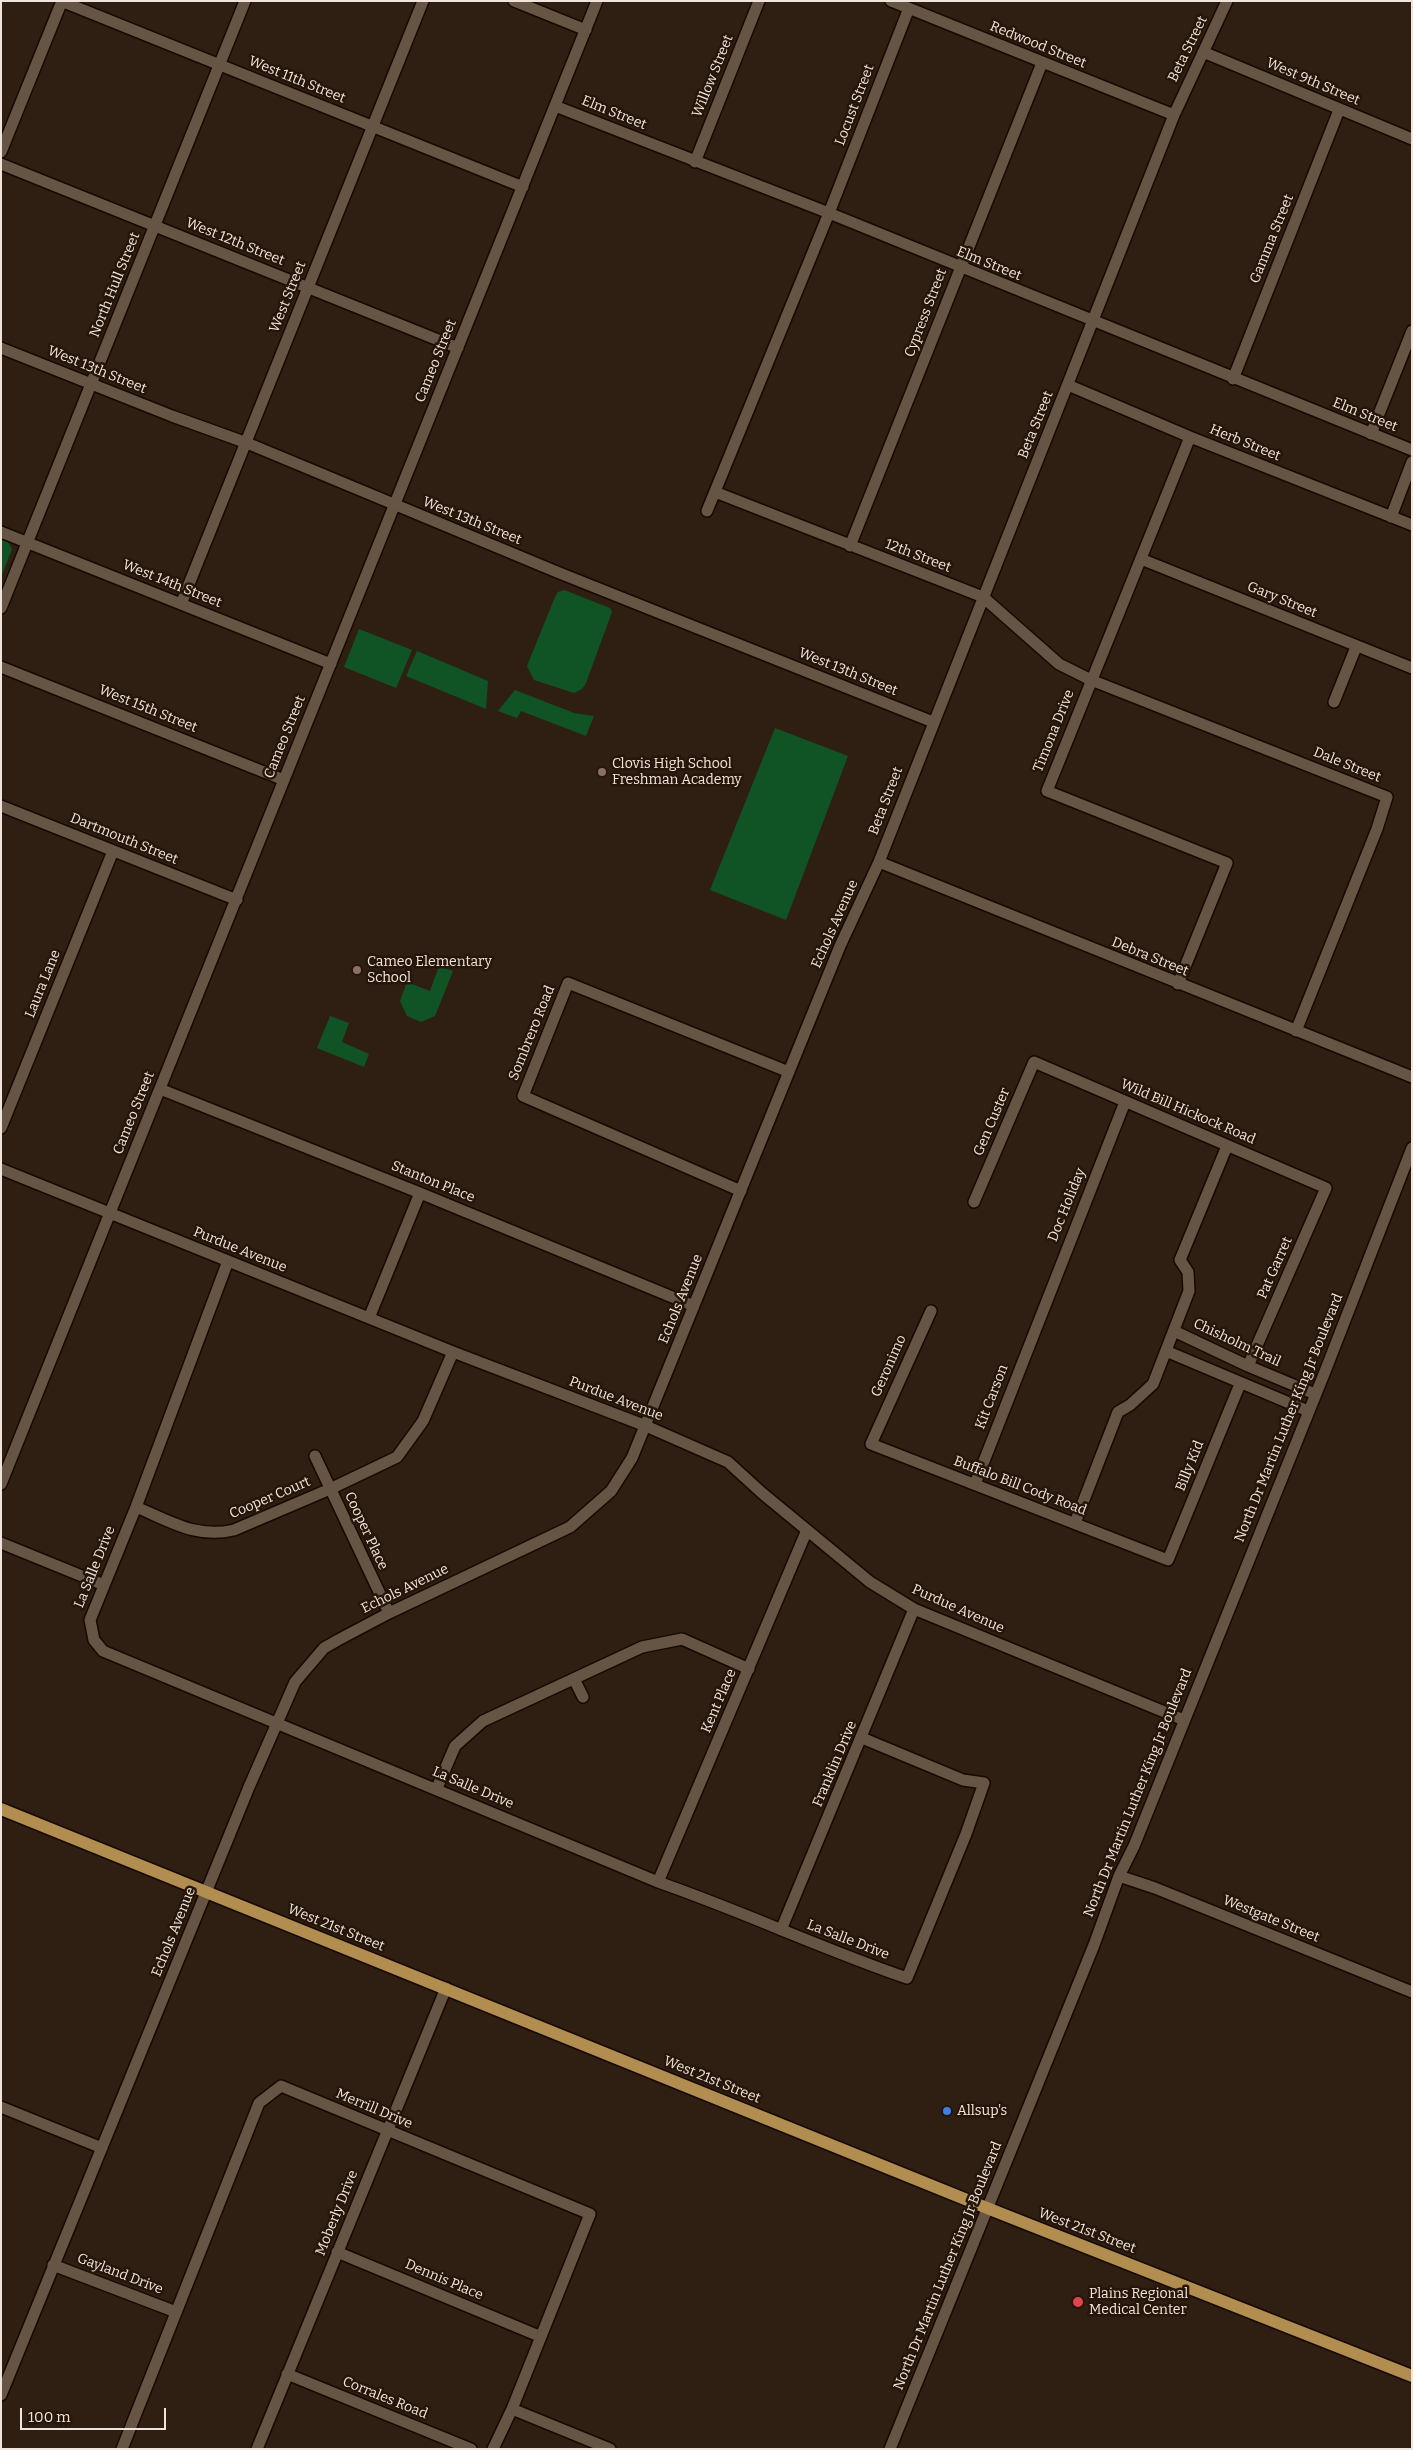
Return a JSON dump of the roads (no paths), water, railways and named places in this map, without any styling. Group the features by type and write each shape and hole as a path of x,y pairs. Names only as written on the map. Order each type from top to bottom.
{"main road":[{"name":"West 21st Street","path":"1,1809 987,2208 1412,2376"}],"street":[{"name":"West 11th Street","path":"61,1 523,187"},
{"path":"1,152 61,1"},
{"name":"North Hull Street","path":"1,608 245,1"},
{"name":"West Street","path":"181,604 423,1"},
{"path":"514,1 586,30"},
{"name":"Cameo Street","path":"1,1484 598,1"},
{"name":"Willow Street","path":"695,162 758,1"},
{"name":"Redwood Street","path":"891,1 1174,115"},
{"name":"Beta Street","path":"879,862 932,722 1094,322 1174,115 1227,1"},
{"name":"Locust Street","path":"707,511 829,214 909,8"},
{"name":"West 9th Street","path":"1202,52 1412,139"},
{"name":"Cypress Street","path":"850,546 1042,63"},
{"name":"Elm Street","path":"556,106 829,214 1412,450"},
{"name":"Gamma Street","path":"1233,379 1339,110"},
{"name":"West 12th Street","path":"1,164 458,348"},
{"path":"1371,434 1412,331"},
{"name":"West 13th Street","path":"1,348 380,496 394,506 932,722"},
{"name":"Herb Street","path":"1068,385 1190,437 1412,525"},
{"name":"Timona Drive","path":"1178,984 1227,863 1047,791 1190,437"},
{"path":"1391,517 1412,462"},
{"name":"12th Street","path":"715,492 983,597 1058,664 1091,680"},
{"name":"West 14th Street","path":"1,532 331,664"},
{"name":"Gary Street","path":"1140,559 1412,668"},
{"path":"1334,702 1356,646"},
{"name":"West 15th Street","path":"1,667 284,780"},
{"name":"Dale Street","path":"1091,680 1387,797 1377,829 1296,1031"},
{"name":"Dartmouth Street","path":"1,806 237,900"},
{"name":"Laura Lane","path":"1,1128 113,851"},
{"name":"Debra Street","path":"879,862 1412,1077"},
{"name":"Echols Avenue","path":"1,2395 206,1892 295,1682 324,1648 389,1613 570,1527 611,1491 632,1458 646,1426 840,946 879,862"},
{"name":"Sombrero Road","path":"741,1191 523,1096 568,983 789,1072"},
{"name":"Gen Custer","path":"974,1202 1034,1062 1044,1067"},
{"name":"Wild Bill Hickock Road","path":"1044,1067 1319,1186"},
{"name":"Stanton Place","path":"160,1089 420,1193 694,1306"},
{"name":"Doc Holiday","path":"1038,1320 1125,1102"},
{"path":"1075,1523 1118,1412 1130,1405 1153,1384 1189,1291 1188,1272 1180,1260 1227,1146"},
{"name":"North Dr Martin Luther King Jr Boulevard","path":"890,2449 1090,1954 1119,1876 1134,1846 1412,1148"},
{"name":"Purdue Avenue","path":"1,1169 453,1352 646,1426 728,1462 870,1582 914,1609 1184,1720"},
{"name":"Pat Garret","path":"1248,1366 1326,1188 1319,1186"},
{"path":"369,1318 420,1193"},
{"name":"La Salle Drive","path":"228,1262 136,1507 90,1620 94,1640 103,1651 437,1788 658,1882 720,1904 781,1930 907,1978 966,1834 984,1783 963,1780 862,1738"},
{"name":"Geronimo","path":"875,1434 931,1311"},
{"name":"Kit Carson","path":"974,1484 1038,1320"},
{"name":"Chisholm Trail","path":"1174,1331 1248,1366 1315,1394"},
{"path":"1166,1351 1240,1384 1308,1411"},
{"name":"Cooper Court","path":"136,1507 194,1531 210,1534 220,1533 234,1530 330,1489 396,1457 423,1421 453,1352"},
{"name":"Billy Kid","path":"1168,1560 1240,1384"},
{"name":"Buffalo Bill Cody Road","path":"875,1434 871,1444 1168,1560"},
{"name":"Cooper Court","path":"315,1456 330,1489"},
{"name":"Cooper Place","path":"330,1489 389,1613"},
{"name":"Kent Place","path":"658,1882 807,1530"},
{"path":"1,1543 104,1585"},
{"name":"Franklin Drive","path":"781,1930 914,1609"},
{"path":"437,1788 455,1746 484,1721 642,1647 682,1639 749,1669"},
{"path":"574,1679 583,1697"},
{"name":"Westgate Street","path":"1119,1876 1412,1992"},
{"name":"Moberly Drive","path":"257,2449 446,1988"},
{"name":"Merrill Drive","path":"122,2449 259,2102 281,2086 590,2214 494,2449"},
{"path":"1,2107 102,2148"},
{"name":"Dennis Place","path":"337,2252 539,2336"},
{"name":"Gayland Drive","path":"54,2264 176,2312"},
{"name":"Corrales Road","path":"287,2374 471,2449"},
{"path":"512,2408 610,2449"}],"place":[{"name":"Clovis High School Freshman Academy","path":"602,772"},
{"name":"Cameo Elementary School","path":"357,970"},
{"name":"Allsup's","path":"947,2111"},
{"name":"Plains Regional Medical Center","path":"1078,2302"}]}
